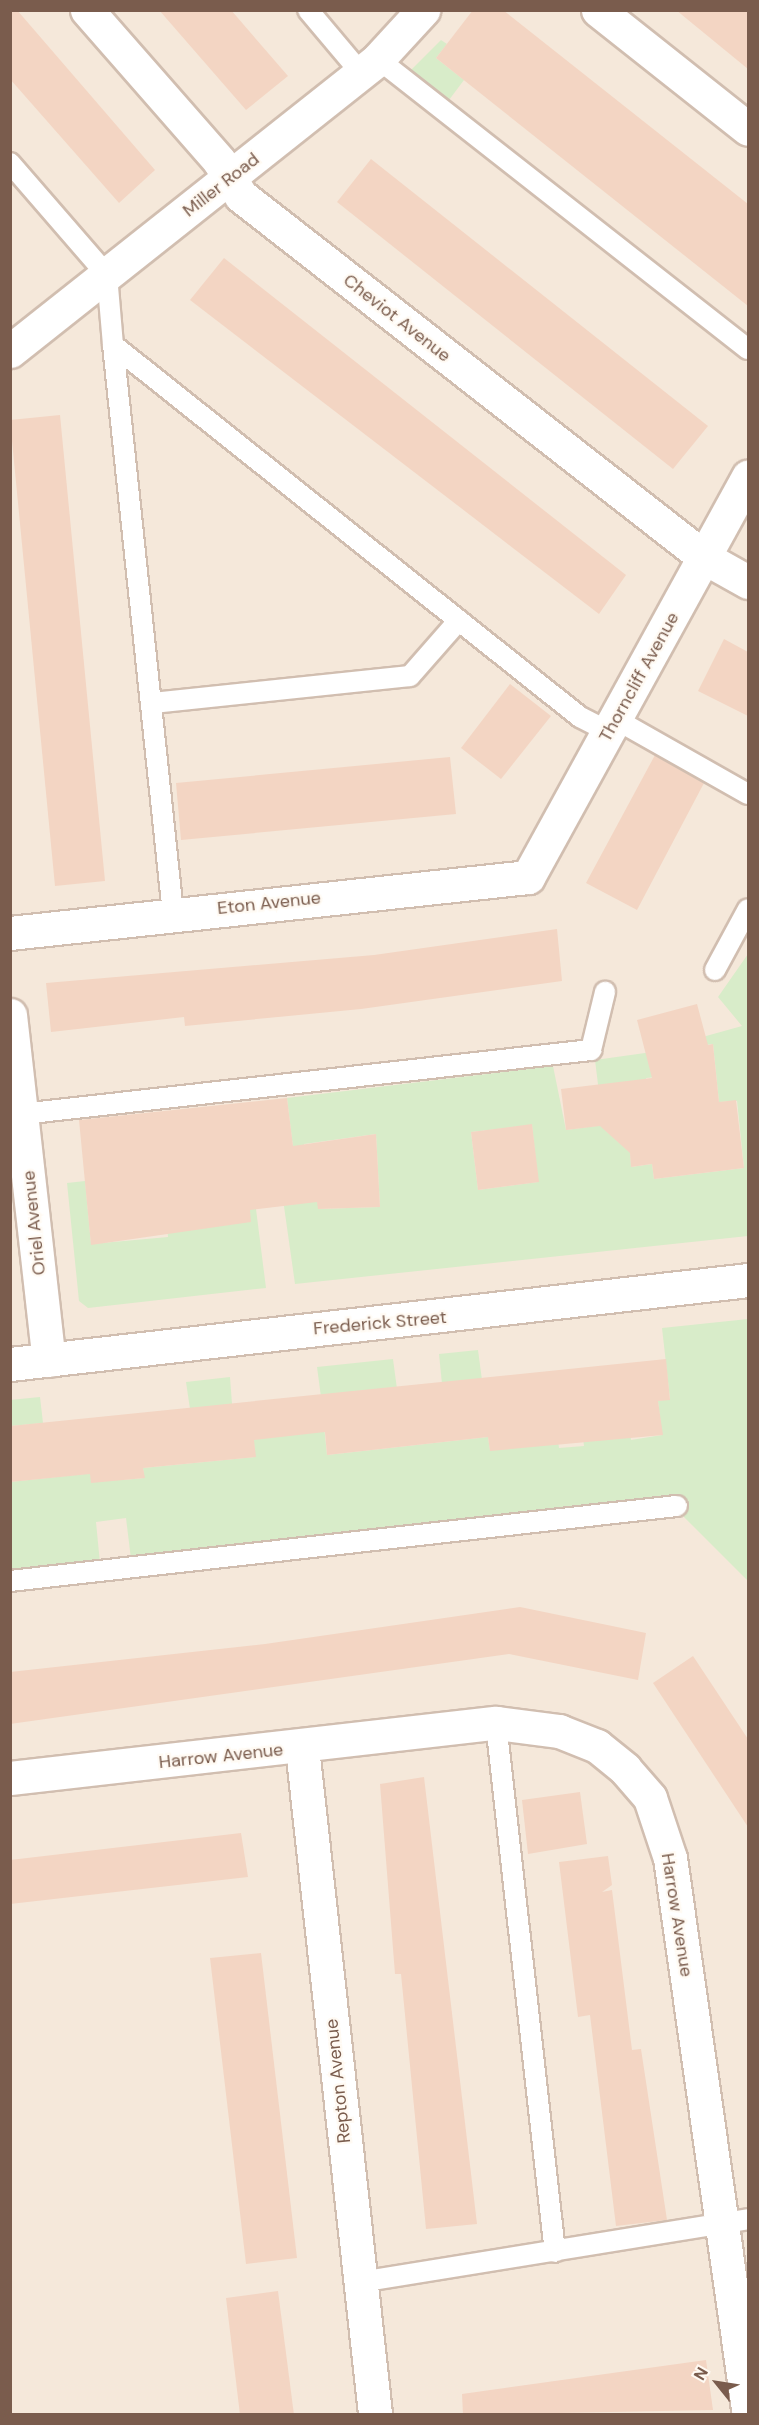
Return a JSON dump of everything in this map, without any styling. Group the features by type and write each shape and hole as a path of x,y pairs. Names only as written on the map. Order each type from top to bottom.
{"street":[{"name":"Cheviot Avenue","path":"87,10 230,178 241,196 705,558 748,582"},
{"name":"Miller Road","path":"10,351 370,66 423,10"},
{"path":"598,10 748,129"},
{"name":"Thorncliff Avenue","path":"528,877 748,477"},
{"name":"Eton Avenue","path":"10,933 173,913 528,877"},
{"name":"Oriel Avenue","path":"10,1015 16,1114 49,1360"},
{"name":"Frederick Street","path":"10,1364 748,1280"},
{"name":"Harrow Avenue","path":"10,1778 302,1748 496,1723 559,1731 597,1746 650,1798 670,1858 735,2221 748,2409"},
{"name":"Repton Avenue","path":"302,1748 375,2415"}],"lane":[{"path":"308,10 370,66 748,349"},
{"path":"10,163 107,275 173,913"},
{"path":"113,345 580,717 613,726 748,795"},
{"path":"153,704 410,676 459,620"},
{"path":"715,970 748,909"},
{"path":"16,1114 591,1050 605,992"},
{"path":"10,1581 677,1506"},
{"path":"496,1723 555,2252"},
{"path":"360,2282 735,2221"}],"shaded area":[{"path":"11,11 748,11 748,2414 11,2414"}],"green space":[{"path":"441,40 447,44 436,58 464,80 449,100 411,70"},
{"path":"748,954 748,1236 295,1284 276,1150 293,1147 287,1098 553,1066 566,1130 603,1125 595,1060 645,1053 742,1026 718,997","holes":["713,1044 719,1102 737,1101 744,1168 654,1179 652,1164 631,1167 630,1148 618,1142 651,1123 646,1078 688,1074 685,1048","532,1125 538,1182 478,1190 471,1132","376,1134 380,1207 319,1209 304,1144"]},
{"path":"162,1174 256,1209 266,1288 88,1308 79,1301 67,1183 85,1181 91,1244 168,1237"},
{"path":"748,1319 748,1581 683,1516 679,1498 131,1559 126,1518 96,1522 100,1563 11,1571 10,1482 122,1470 123,1480 144,1478 143,1468 255,1457 251,1403 321,1397 327,1455 488,1437 490,1450 554,1407 559,1448 584,1446 582,1430 629,1423 631,1440 662,1435 658,1401 670,1399 662,1328"},
{"path":"478,1350 482,1380 442,1384 439,1354"},
{"path":"393,1359 397,1389 321,1397 317,1367"},
{"path":"230,1377 232,1404 190,1409 186,1382"},
{"path":"40,1397 43,1423 11,1426 10,1400"}],"building":[{"path":"10,10 17,10 155,170 119,203 10,79"},
{"path":"159,10 231,10 288,76 246,110"},
{"path":"473,10 503,10 748,204 748,306 436,58"},
{"path":"676,10 748,10 748,69"},
{"path":"371,159 708,426 673,469 337,202"},
{"path":"224,258 626,575 599,614 190,300"},
{"path":"60,415 105,881 55,886 10,420"},
{"path":"724,639 748,652 748,716 698,691"},
{"path":"510,684 551,716 501,779 461,748"},
{"path":"655,755 704,783 637,910 586,883"},
{"path":"450,757 456,814 181,840 176,783"},
{"path":"557,929 562,981 361,1009 185,1026 184,1017 51,1032 46,983 374,955"},
{"path":"697,1004 708,1045 713,1044 719,1102 736,1100 744,1168 654,1179 652,1164 631,1167 630,1153 600,1126 566,1130 561,1089 652,1078 637,1020"},
{"path":"287,1098 293,1146 376,1134 380,1207 318,1209 317,1202 250,1210 251,1222 91,1245 79,1120"},
{"path":"532,1124 539,1182 478,1190 471,1132"},
{"path":"666,1359 670,1400 658,1401 663,1435 490,1451 488,1437 327,1455 325,1432 254,1440 256,1457 143,1468 145,1478 91,1483 90,1474 10,1482 10,1426"},
{"path":"520,1607 646,1633 638,1680 509,1654 10,1724 10,1672 265,1644"},
{"path":"693,1656 748,1739 748,1827 653,1683"},
{"path":"424,1777 477,2224 426,2229 401,1974 395,1974 380,1784"},
{"path":"580,1792 587,1844 528,1854 522,1800"},
{"path":"241,1833 248,1877 10,1904 10,1860"},
{"path":"608,1856 612,1885 602,1892 612,1890 632,2050 641,2049 667,2220 616,2226 590,2015 578,2017 559,1862"},
{"path":"261,1953 297,2258 246,2264 210,1958"},
{"path":"278,2291 294,2415 240,2415 226,2298"},
{"path":"706,2360 713,2410 463,2415 462,2394"}]}
